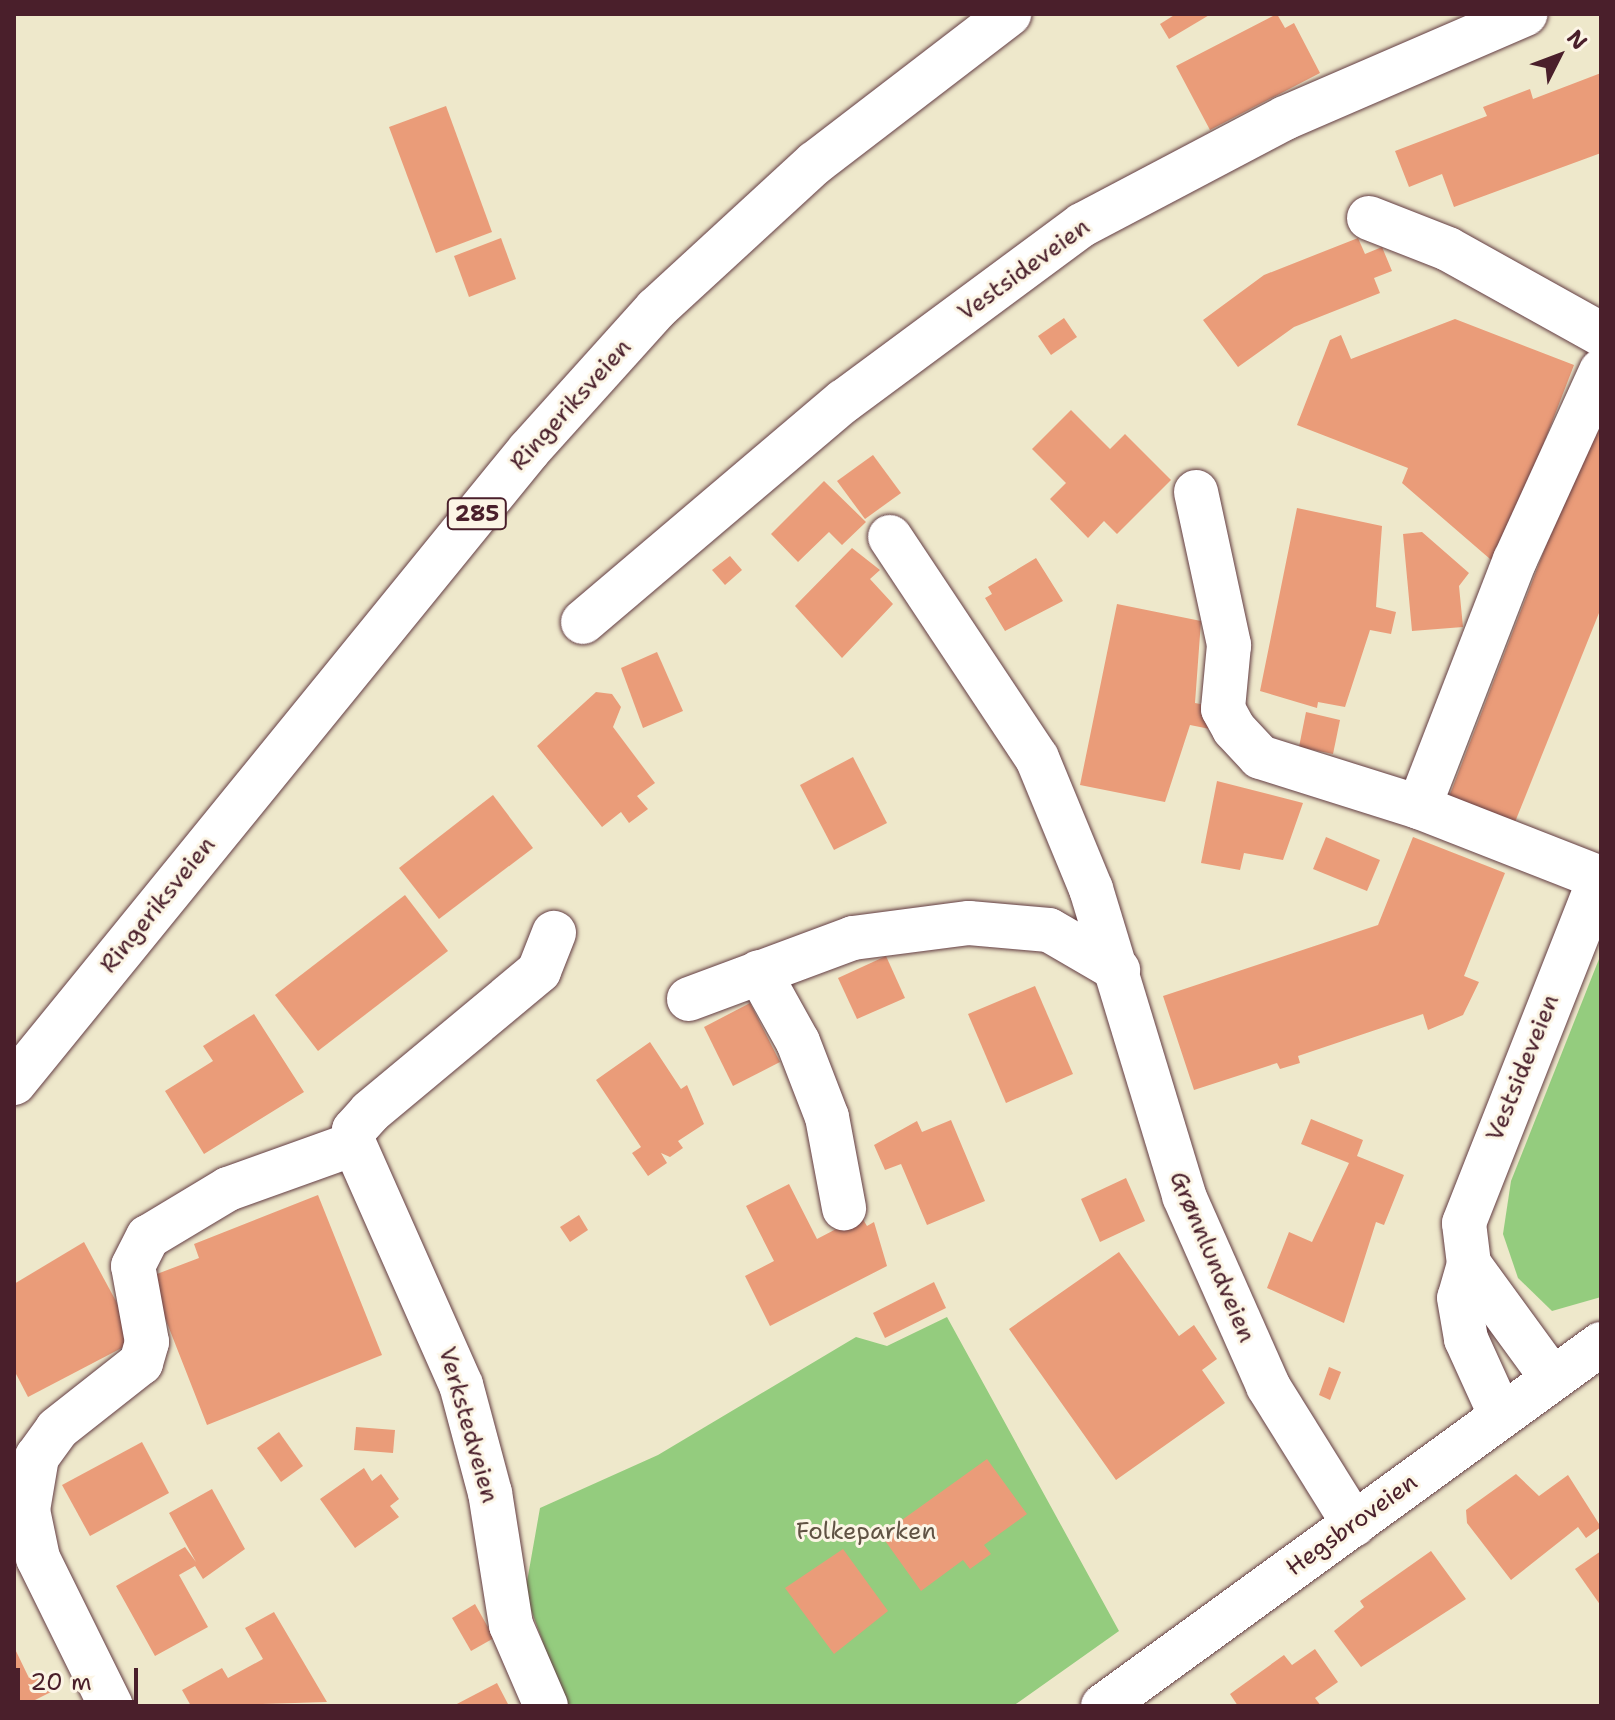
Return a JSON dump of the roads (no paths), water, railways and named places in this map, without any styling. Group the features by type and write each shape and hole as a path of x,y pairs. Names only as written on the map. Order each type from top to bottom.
{"street":[{"name":"Ringeriksveien","path":"14,1083 529,450 656,309 815,163 1009,14"},
{"name":"Vestsideveien","path":"583,622 844,401 1082,225 1299,112 1525,14"},
{"path":"1369,218 1448,249 1601,334"},
{"path":"1419,807 1515,560 1601,371"},
{"path":"1196,492 1229,645 1223,709 1234,729 1260,757 1419,807 1601,877"},
{"name":"Grønnlundveien","path":"890,537 1037,758 1118,970 1162,1131 1208,1253 1268,1386 1354,1524"},
{"name":"Vestsideveien","path":"1500,1414 1466,1339 1459,1298 1469,1264 1464,1223 1601,877"},
{"path":"689,999 853,938 969,923 1049,930 1118,970"},
{"path":"111,1706 45,1576 28,1510 37,1457 57,1429 141,1363 147,1342 133,1266 148,1237 228,1189 355,1149 354,1130 370,1112 539,971 554,933"},
{"path":"759,972 798,1042 827,1117 844,1208"},
{"name":"Verkstedveien","path":"355,1149 461,1385 490,1493 511,1625 546,1706"},
{"name":"Vestsideveien","path":"1469,1264 1552,1378"},
{"name":"Hegsbroveien","path":"1103,1706 1500,1414 1601,1344"}],"park label":[{"name":"Folkeparken","path":"866,1532"}]}
